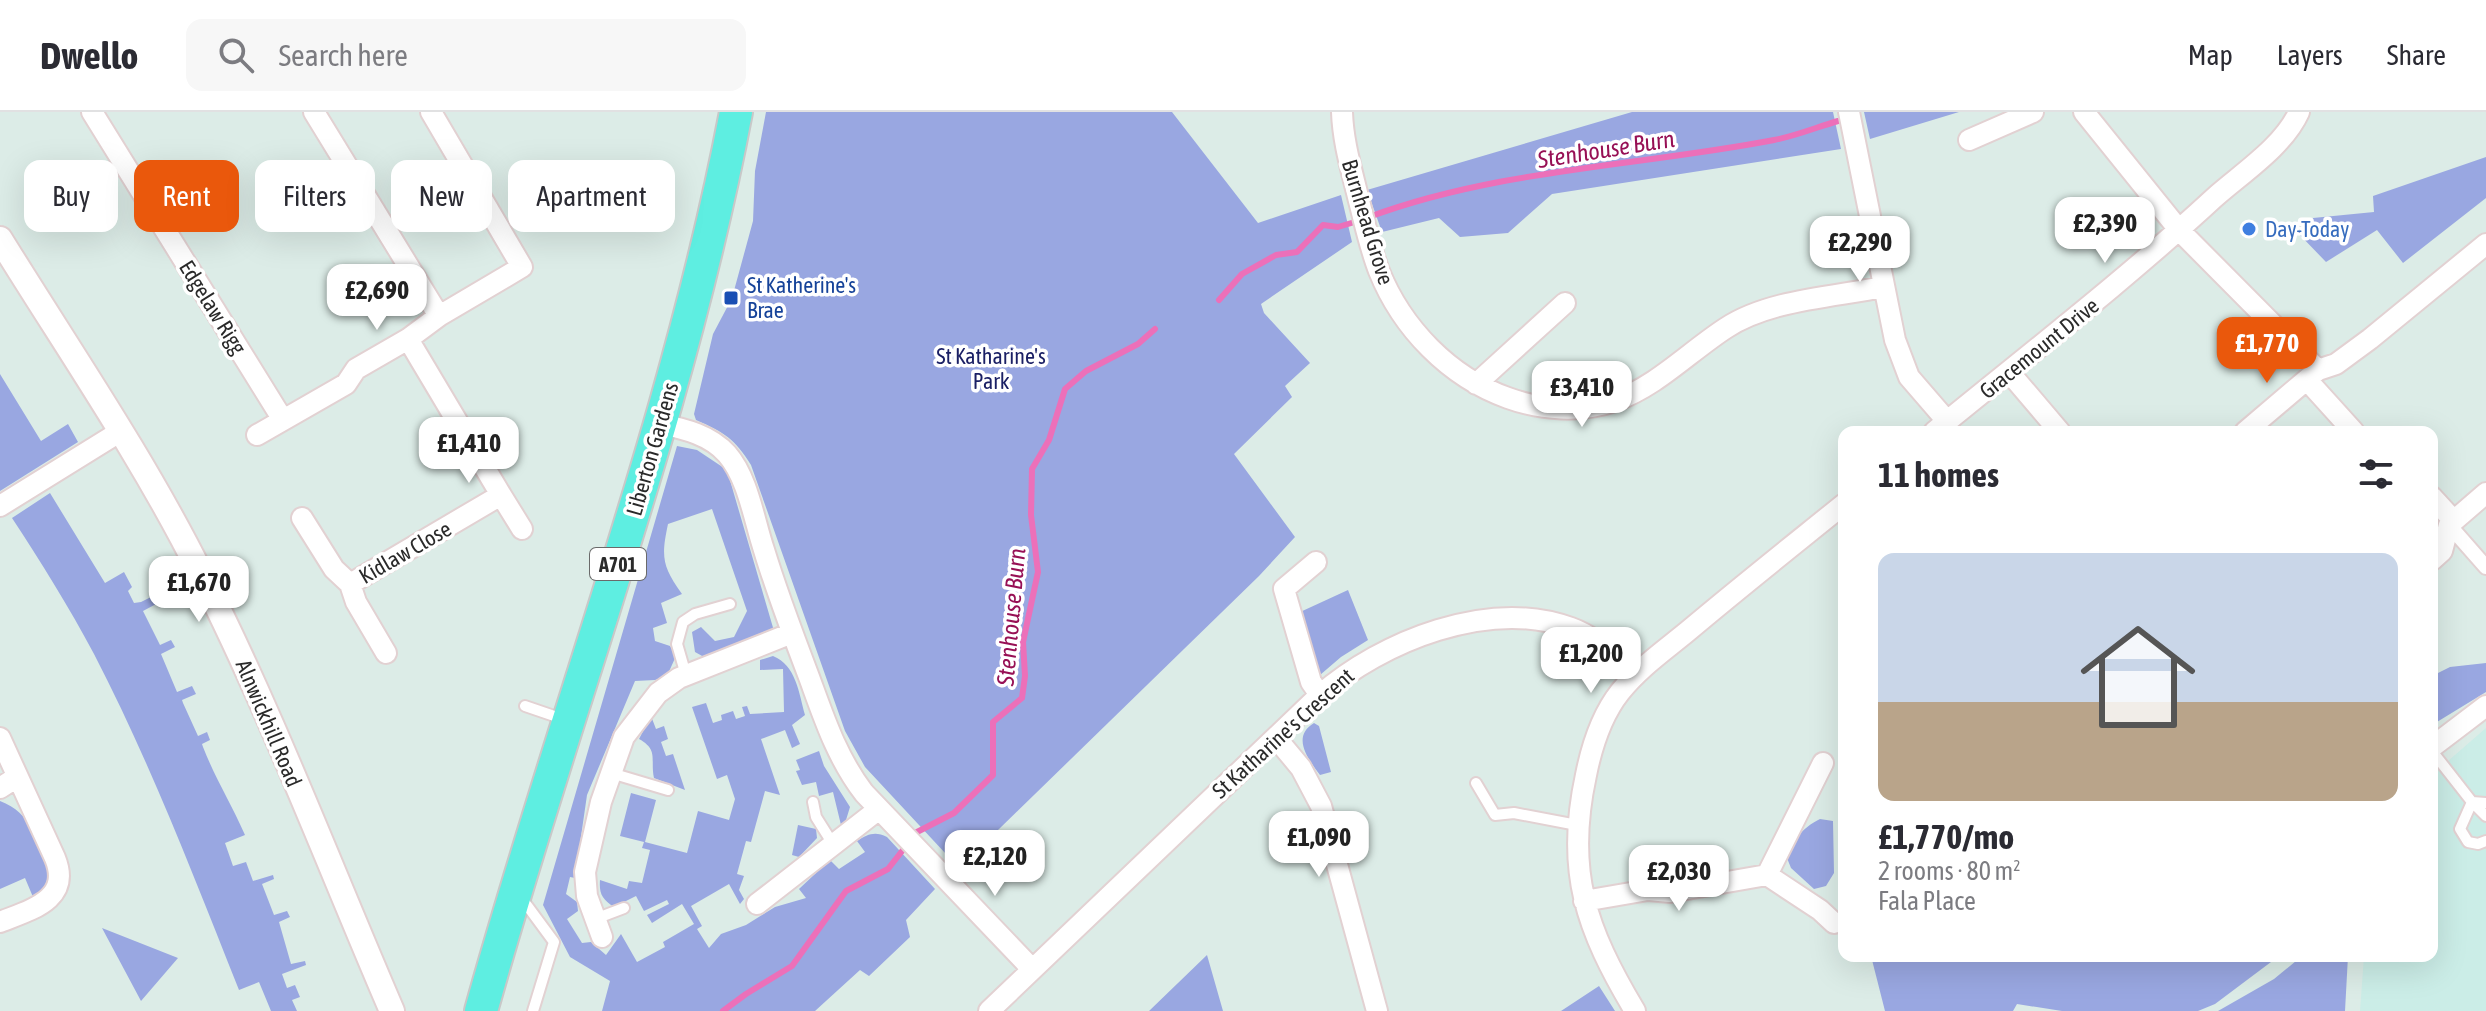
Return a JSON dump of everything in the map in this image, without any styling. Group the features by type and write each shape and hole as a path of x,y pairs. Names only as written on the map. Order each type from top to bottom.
{"main road":[{"name":"Liberton Gardens","path":"481,1011 661,424 714,217 736,112"}],"street":[{"name":"Edgelaw Rigg","path":"92,112 283,420"},
{"path":"314,112 439,316"},
{"path":"257,435 346,384 356,369 522,267 431,112"},
{"name":"Burnhead Grove","path":"1342,112 1347,154 1377,267 1395,303 1439,358 1476,384 1532,407 1562,409 1613,402 1661,376 1743,319 1795,303 1883,287"},
{"path":"1849,112 1895,340 1909,377 1939,426"},
{"path":"1969,140 2033,112"},
{"path":"2084,112 2180,231 2312,375 2350,426"},
{"name":"Gracemount Drive","path":"1941,426 2180,231 2269,149 2294,122 2299,112"},
{"name":"Alnwickhill Road","path":"0,239 121,431 175,524 226,624 392,1011"},
{"path":"2252,426 2312,375 2336,364 2359,348 2486,244"},
{"path":"1476,384 1565,303"},
{"path":"408,339 522,529"},
{"path":"2009,372 2055,426"},
{"path":"661,424 685,429 710,440 725,451 737,468 792,633 849,774 1032,969"},
{"path":"0,506 121,431"},
{"path":"2438,555 2451,523 2486,493"},
{"name":"Kidlaw Close","path":"350,584 501,495"},
{"path":"2438,505 2486,567"},
{"path":"1635,1011 1611,970 1584,901 1577,854 1582,792 1596,733 1608,709 1637,673 1838,509"},
{"name":"Kidlaw Close","path":"302,518 334,569 350,584 356,602 386,653"},
{"path":"1316,562 1284,589 1307,670 1320,695"},
{"name":"St Katharine's Crescent","path":"989,1011 1320,695 1362,662 1417,637 1450,627 1516,618 1547,621 1573,629 1595,640 1637,673"},
{"path":"598,928 587,896 585,872 592,834 624,737 658,693 686,675 792,633"},
{"path":"2438,744 2486,706"},
{"path":"0,738 9,783 55,858 59,876 55,892 46,902 0,922"},
{"path":"1276,738 1301,768 1321,806 1377,1011"},
{"path":"1767,875 1813,804 1823,763"},
{"path":"757,904 879,809"},
{"path":"1584,901 1648,890 1670,892 1767,875 1828,911"}],"lane":[{"path":"686,675 677,644 683,622 695,614 730,604"},
{"path":"525,706 569,721"},
{"path":"2438,757 2486,816"},
{"path":"611,773 668,790"},
{"path":"1476,783 1495,815 1514,813 1577,825"},
{"path":"813,802 816,817 833,844"},
{"path":"2472,802 2486,803"},
{"path":"2472,802 2461,824 2461,834 2472,844 2486,841"},
{"path":"516,892 554,942 533,1011"},
{"path":"598,928 624,908"}],"shaded area":[{"path":"2486,728 2486,1011 2360,1011 2364,962 2438,962 2438,770"}],"green space":[{"name":"St Katharine's Park","path":"766,112 1172,112 1258,223 1341,195 1352,242 1261,304 1264,313 1310,363 1285,386 1292,397 1234,454 1295,537 1259,576 959,868 865,767 845,731 751,465 734,442 696,420 694,414 713,334 732,298 753,221 755,171"},
{"path":"1632,112 1833,112 1841,149 1552,194 1508,233 1460,237 1439,218 1382,232 1367,190"},
{"path":"1864,112 1959,112 1870,139"},
{"path":"2486,157 2486,198 2403,263 2377,230 2326,262 2298,233 2313,218 2374,212 2373,196"},
{"path":"0,374 41,441 68,424 78,442 0,491"},
{"path":"677,446 697,450 727,470 774,631 704,657 695,652 692,632 701,627 715,641 734,637 747,611 712,509 668,524 665,561 670,576 682,594 661,603 667,623 653,628 655,641 670,646 676,656 667,676 635,681 587,795 575,878 570,877 566,894 577,902 578,911 567,919 582,943 591,942 606,955 621,934 637,962 665,947 663,942 694,924 682,904 652,923 647,915 669,904 667,900 644,911 636,896 614,907 602,896 600,880 627,889 629,881 642,883 650,850 642,848 644,842 620,836 631,793 656,800 645,842 687,853 698,811 729,820 735,799 727,775 717,779 692,707 706,703 713,723 722,720 721,715 733,711 736,719 745,716 742,707 747,706 750,714 784,712 783,669 760,670 760,660 773,656 787,666 798,689 805,715 792,725 800,744 792,748 785,730 761,739 780,795 765,791 751,842 746,841 737,874 744,876 739,890 744,899 740,904 729,884 691,906 702,926 697,929 709,948 721,934 746,925 775,907 806,898 799,889 816,873 814,869 829,859 839,869 865,852 857,841 872,834 887,837 935,889 906,920 910,937 869,976 860,970 815,1011 602,1011 610,981 570,957 543,905"},
{"path":"50,493 105,583 124,572 132,587 128,591 134,603 155,595 158,603 143,611 160,645 171,640 175,647 161,654 177,692 192,686 196,694 182,700 183,703 198,736 207,732 210,740 202,744 203,747 245,835 225,843 233,866 246,862 253,881 273,875 274,879 262,884 274,915 287,911 290,917 279,922 291,964 305,961 306,965 282,974 287,988 295,985 300,997 292,1000 297,1011 271,1011 259,982 239,990 134,736 75,619 12,518"},
{"path":"1348,590 1368,640 1320,675 1298,613"},
{"path":"2486,663 2486,692 2438,721 2438,673 2450,667"},
{"path":"651,716 656,729 664,726 668,739 661,742 666,756 673,754 685,790 654,778 651,751 639,739"},
{"path":"1314,723 1319,726 1331,772 1320,775 1307,755 1303,741 1307,729"},
{"path":"819,751 824,766 850,807 841,825 833,792 819,796 816,782 802,785 796,771 800,770 796,760"},
{"path":"0,801 11,806 26,820 50,870 45,887 33,897 25,878 0,889"},
{"path":"1820,819 1833,821 1834,873 1826,886 1814,889 1791,868 1787,858 1799,835"},
{"path":"798,825 816,829 817,838 799,857 792,855"},
{"path":"102,928 178,958 141,1001"},
{"path":"1207,955 1223,1011 1149,1011"},
{"path":"1873,962 2271,962 2215,1004 2198,1011 2062,1011 2017,1004 2013,1011 1885,1011"},
{"path":"2295,962 2348,962 2345,1011 2218,1011 2274,979"},
{"path":"1599,986 1615,1011 1561,1011"}],"waterway":[{"name":"Stenhouse Burn","path":"1369,217 1468,188 1774,140 1838,121"},
{"name":"Stenhouse Burn","path":"1219,300 1242,274 1276,255 1297,252 1323,225 1338,227 1358,221"},
{"name":"Stenhouse Burn","path":"723,1011 792,966 846,891 888,869 917,832 954,813 993,775 993,722 1022,698 1025,676 1023,642 1038,572 1031,515 1032,469 1049,440 1065,389 1086,371 1138,344 1155,329"}],"place":[{"name":"Day-Today","path":"2249,229"},
{"name":"St Katherine's Brae","path":"731,298"}]}
